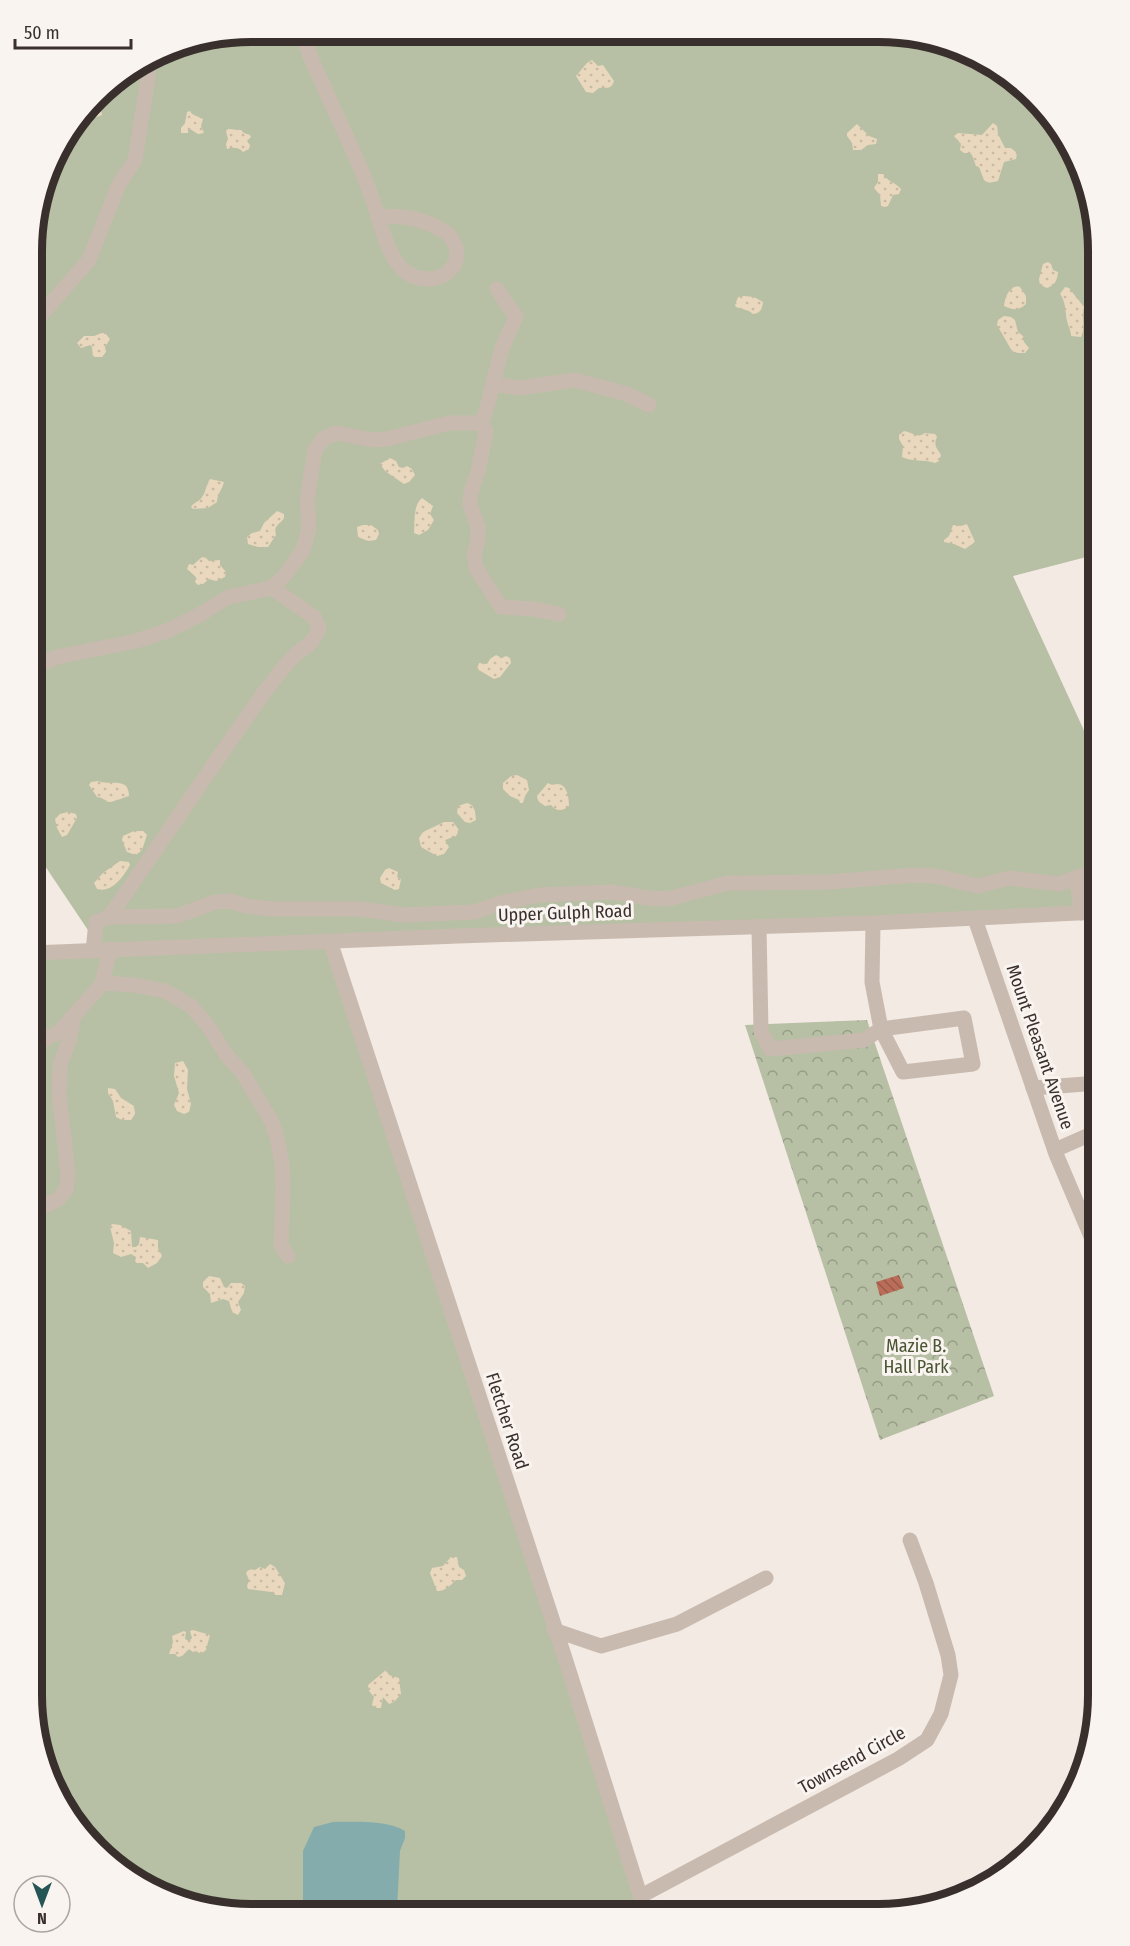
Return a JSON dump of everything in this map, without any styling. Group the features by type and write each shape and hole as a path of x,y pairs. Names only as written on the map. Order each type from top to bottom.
{"street":[{"path":"305,42 368,185 378,216 397,263 408,275 426,279 446,276 455,265 457,249 447,233 427,222 404,216 378,216"},
{"path":"42,314 89,260 118,186 135,160 148,70"},
{"path":"481,423 502,348 516,316 497,289"},
{"path":"493,384 520,388 575,380 627,393 649,405"},
{"path":"42,664 57,657 167,631 228,597 272,588 285,575 303,550 309,528 307,500 315,450 324,438 337,433 372,440 387,439 449,423 481,423"},
{"path":"481,423 486,432 471,492 470,505 478,527 474,556 476,568 501,607 533,609 559,614"},
{"path":"109,917 283,668 294,656 313,642 319,628 314,617 272,588"},
{"path":"93,951 96,922 109,917 177,916 215,902 230,901 246,906 271,909 360,909 404,915 475,912 500,903 539,895 612,892 668,899 728,883 829,882 914,875 936,876 977,886 1010,878 1059,884 1088,874"},
{"path":"1077,877 1081,913"},
{"name":"Upper Gulph Road","path":"42,953 873,923 1088,913"},
{"name":"Mount Pleasant Avenue","path":"975,919 1055,1150 1088,1229"},
{"path":"759,927 761,1031 770,1049 864,1040 881,1029 964,1018 973,1064 903,1072 881,1029 872,982 873,923"},
{"name":"Fletcher Road","path":"330,941 643,1904"},
{"path":"42,1041 58,1033 102,983 110,951"},
{"path":"102,983 134,984 165,991 191,1006 208,1026 228,1057 242,1072 273,1124 278,1143 282,1163 283,1189 281,1245 288,1256"},
{"path":"42,1204 57,1200 66,1190 68,1174 59,1093 60,1065 69,1041 74,1016"},
{"path":"1033,1088 1088,1084"},
{"path":"1055,1150 1088,1135"},
{"name":"Townsend Circle","path":"641,1896 898,1759 927,1740 941,1714 951,1675 948,1655 927,1583 910,1540"},
{"path":"554,1630 601,1646 677,1624 766,1578"}],"green space":[{"path":"238,42 879,42 933,49 959,58 1006,85 1027,103 1045,124 1072,171 1084,210 1088,238 1088,557 1013,576 1088,739 1088,912 330,941 643,1904 251,1904 224,1902 197,1897 171,1888 124,1861 103,1843 85,1822 70,1799 49,1749 42,1708 42,953 102,951 42,861 42,251 49,197 58,171 85,124 103,103 124,85 171,58 197,49"},
{"name":"Mazie B. Hall Park","path":"867,1020 994,1396 880,1440 745,1025"}],"sand":[{"path":"592,60 598,66 603,65 614,81 610,87 599,88 593,93 586,92 576,76"},
{"path":"106,100 101,110 102,115 91,119"},
{"path":"190,111 203,119 201,126 204,133 198,134 190,129 188,133 181,133 187,112"},
{"path":"993,123 997,126 1005,148 1011,148 1017,153 1016,159 1004,162 998,181 988,183 984,180 979,167 976,166 972,155 960,150 961,144 954,136 958,133 982,135"},
{"path":"857,124 869,136 877,139 876,144 868,145 861,150 853,150 847,133"},
{"path":"228,129 241,130 250,135 247,141 250,145 249,149 243,152 236,148 227,149 226,131"},
{"path":"878,174 883,174 901,189 899,194 893,195 888,206 885,207 881,206 880,195 874,188 878,182"},
{"path":"1048,262 1053,270 1058,272 1055,282 1047,288 1040,285 1039,279 1043,264"},
{"path":"1017,286 1026,296 1026,304 1015,309 1004,306 1011,289"},
{"path":"1065,287 1069,288 1084,307 1081,337 1071,336 1060,294"},
{"path":"738,297 754,297 763,302 762,309 753,314 736,307"},
{"path":"1004,316 1015,320 1018,332 1023,336 1029,348 1025,353 1012,351 997,325 998,320"},
{"path":"102,333 110,339 102,357 93,357 90,345 81,348 77,343 84,336"},
{"path":"904,431 917,435 935,434 936,447 941,455 939,461 935,463 902,457 903,446 899,435"},
{"path":"390,458 396,461 399,467 407,466 412,469 415,475 409,482 404,484 385,471 380,464"},
{"path":"210,479 224,482 217,502 208,508 193,509 191,507 202,497"},
{"path":"422,498 433,506 430,514 434,520 428,530 419,535 414,533 415,518 417,505"},
{"path":"277,511 284,514 284,518 276,527 276,535 268,547 248,544 247,537 260,531 264,523"},
{"path":"967,524 975,542 965,549 944,542 953,525"},
{"path":"371,525 378,530 376,540 368,541 358,537 357,527"},
{"path":"202,557 209,561 220,560 220,565 226,572 225,577 216,581 209,579 198,585 195,582 196,577 187,569 189,564 193,565"},
{"path":"496,655 510,658 511,663 500,677 494,679 477,669 479,663 487,664"},
{"path":"517,775 527,780 529,790 523,803 503,789 503,783 511,776"},
{"path":"91,782 123,784 129,796 110,802 97,797 89,785"},
{"path":"548,783 564,787 569,806 557,810 551,805 545,806 538,801 537,796"},
{"path":"467,803 472,805 475,811 476,820 470,823 465,822 457,813 458,806"},
{"path":"68,812 76,814 77,818 67,835 62,837 55,819 60,814"},
{"path":"444,822 453,822 459,830 456,836 445,840 449,847 444,854 437,856 421,847 419,838 423,832"},
{"path":"134,831 143,831 147,835 142,850 136,855 127,852 122,840 123,836"},
{"path":"120,861 129,862 130,865 120,879 108,889 97,889 94,883 103,873"},
{"path":"389,868 398,872 397,877 401,879 399,889 395,890 381,883 380,878"},
{"path":"183,1061 188,1070 187,1089 191,1104 189,1112 184,1114 177,1111 174,1105 179,1093 174,1076 175,1063"},
{"path":"108,1088 115,1089 121,1098 134,1106 135,1114 131,1120 116,1117"},
{"path":"112,1224 120,1225 131,1231 132,1247 139,1244 140,1237 158,1240 158,1248 162,1256 157,1263 148,1268 143,1263 135,1263 136,1257 131,1254 121,1257 113,1253 114,1243 110,1227"},
{"path":"209,1276 220,1278 224,1287 227,1288 231,1283 241,1283 245,1286 244,1293 238,1302 241,1310 238,1315 232,1312 229,1301 223,1299 211,1303 210,1294 203,1287 203,1282"},
{"path":"451,1557 457,1557 459,1567 464,1570 466,1576 462,1580 456,1580 445,1589 437,1591 430,1573 432,1568 443,1566"},
{"path":"270,1564 275,1567 285,1583 282,1595 248,1589 249,1580 246,1573 249,1569 255,1570 260,1567 265,1569"},
{"path":"184,1631 186,1632 185,1639 189,1641 192,1638 190,1631 210,1635 206,1650 201,1654 189,1649 178,1657 175,1654 169,1654 173,1642 172,1636"},
{"path":"386,1670 389,1675 399,1678 401,1694 389,1704 383,1697 381,1708 376,1708 372,1705 374,1697 368,1685"}],"water":[{"path":"333,1822 360,1822 380,1823 405,1831 400,1851 397,1904 303,1904 303,1851 314,1827"}],"building":[{"path":"899,1275 904,1288 880,1296 876,1282"}]}
